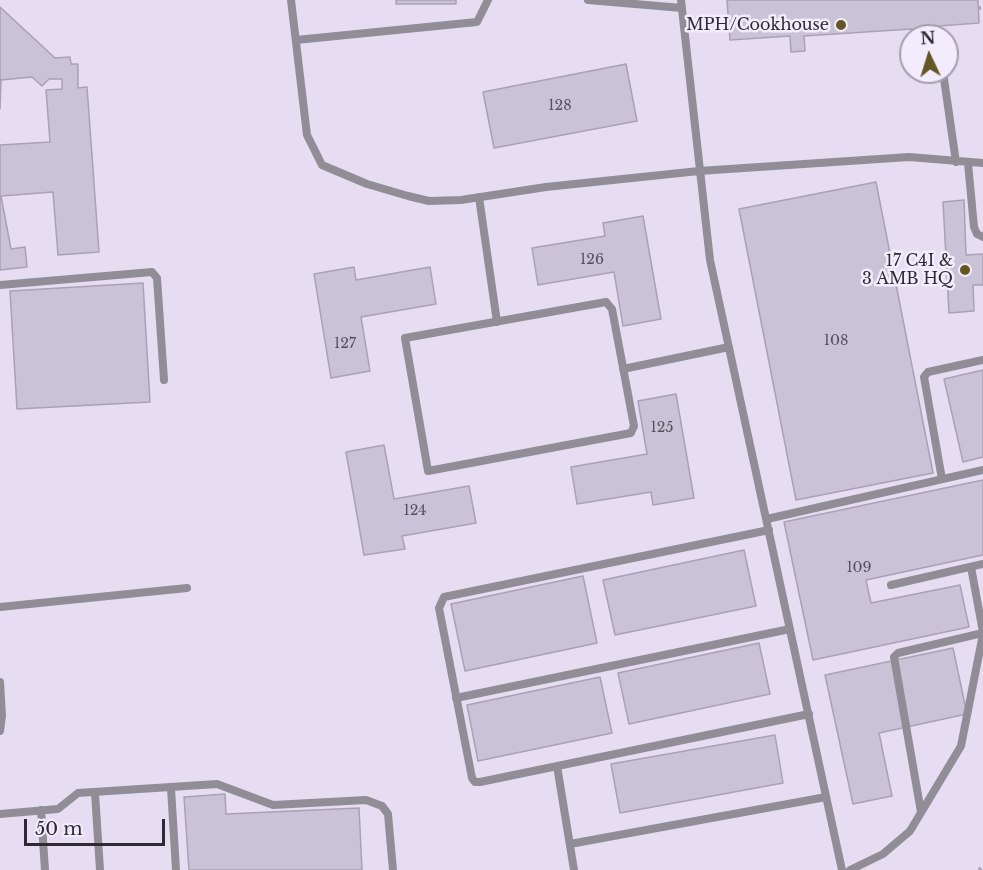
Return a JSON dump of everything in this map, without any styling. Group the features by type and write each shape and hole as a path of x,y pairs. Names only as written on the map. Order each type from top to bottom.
{"lane":[{"path":"291,0 307,135 322,165 367,184 429,201 699,171 909,157 983,163"},
{"path":"296,40 477,22 488,0"},
{"path":"588,0 682,4 710,260 842,870"},
{"path":"945,84 956,162"},
{"path":"968,163 974,226 977,234 983,237"},
{"path":"479,197 498,321"},
{"path":"0,285 152,272 157,278 164,380"},
{"path":"606,302 612,309 634,430 628,435 428,471 405,338 498,321 606,302"},
{"path":"623,369 729,347"},
{"path":"942,479 924,377 928,372 983,360"},
{"path":"767,519 983,470"},
{"path":"769,530 444,597 439,608 473,781 480,782 809,714"},
{"path":"891,585 983,564"},
{"path":"850,870 883,854 910,831 961,746 983,633 971,567"},
{"path":"0,607 188,588"},
{"path":"456,698 790,629"},
{"path":"921,812 894,657 898,653 983,633"},
{"path":"0,682 2,716 0,731"},
{"path":"557,766 574,870"},
{"path":"0,813 58,809 78,793 221,783 273,805 374,801 382,806 390,821 393,870"},
{"path":"171,788 176,870"},
{"path":"95,793 99,870"},
{"path":"570,844 826,796"},
{"path":"41,810 45,870"}],"path":[{"path":"979,870 983,866"}],"building":[{"path":"396,0 456,0 456,4 396,4"},
{"name":"MPH/Cookhouse","path":"727,0 978,0 979,23 899,24 899,30 804,36 805,51 791,52 790,36 730,40"},
{"path":"0,7 55,58 70,57 71,64 78,64 78,88 87,87 99,252 58,255 53,192 1,196 11,249 25,247 27,267 0,270 0,145 50,142 46,90 62,89 62,79 49,79 42,86 32,77 1,80 0,109"},
{"path":"626,64 637,121 494,148 483,92"},
{"path":"876,182 933,473 796,500 739,209"},
{"name":"17 C4I & 3 AMB HQ","path":"964,200 966,255 983,254 983,285 973,285 974,311 949,313 943,202"},
{"path":"643,216 661,319 623,326 614,272 538,285 532,248 605,236 603,223"},
{"path":"354,267 356,280 430,267 436,304 361,317 370,371 331,378 314,274"},
{"path":"143,283 150,402 17,409 10,291"},
{"path":"983,370 983,457 963,462 944,379"},
{"path":"676,394 694,498 653,505 651,492 577,504 571,467 647,454 638,401"},
{"path":"384,445 394,499 469,486 476,523 402,536 405,549 364,555 346,452"},
{"path":"983,480 983,555 866,580 871,603 960,585 969,627 813,660 784,522"},
{"path":"744,550 756,606 615,635 603,580"},
{"path":"583,576 597,643 465,671 451,604"},
{"path":"759,643 770,694 629,724 618,673"},
{"path":"953,648 967,714 879,733 892,796 853,804 825,675"},
{"path":"600,677 612,733 478,761 467,705"},
{"path":"775,735 783,783 620,813 611,764"},
{"path":"225,794 226,814 359,808 362,870 189,870 184,797"}],"place":[{"name":"MPH/Cookhouse","path":"841,25"},
{"name":"17 C4I & 3 AMB HQ","path":"965,270"}]}
